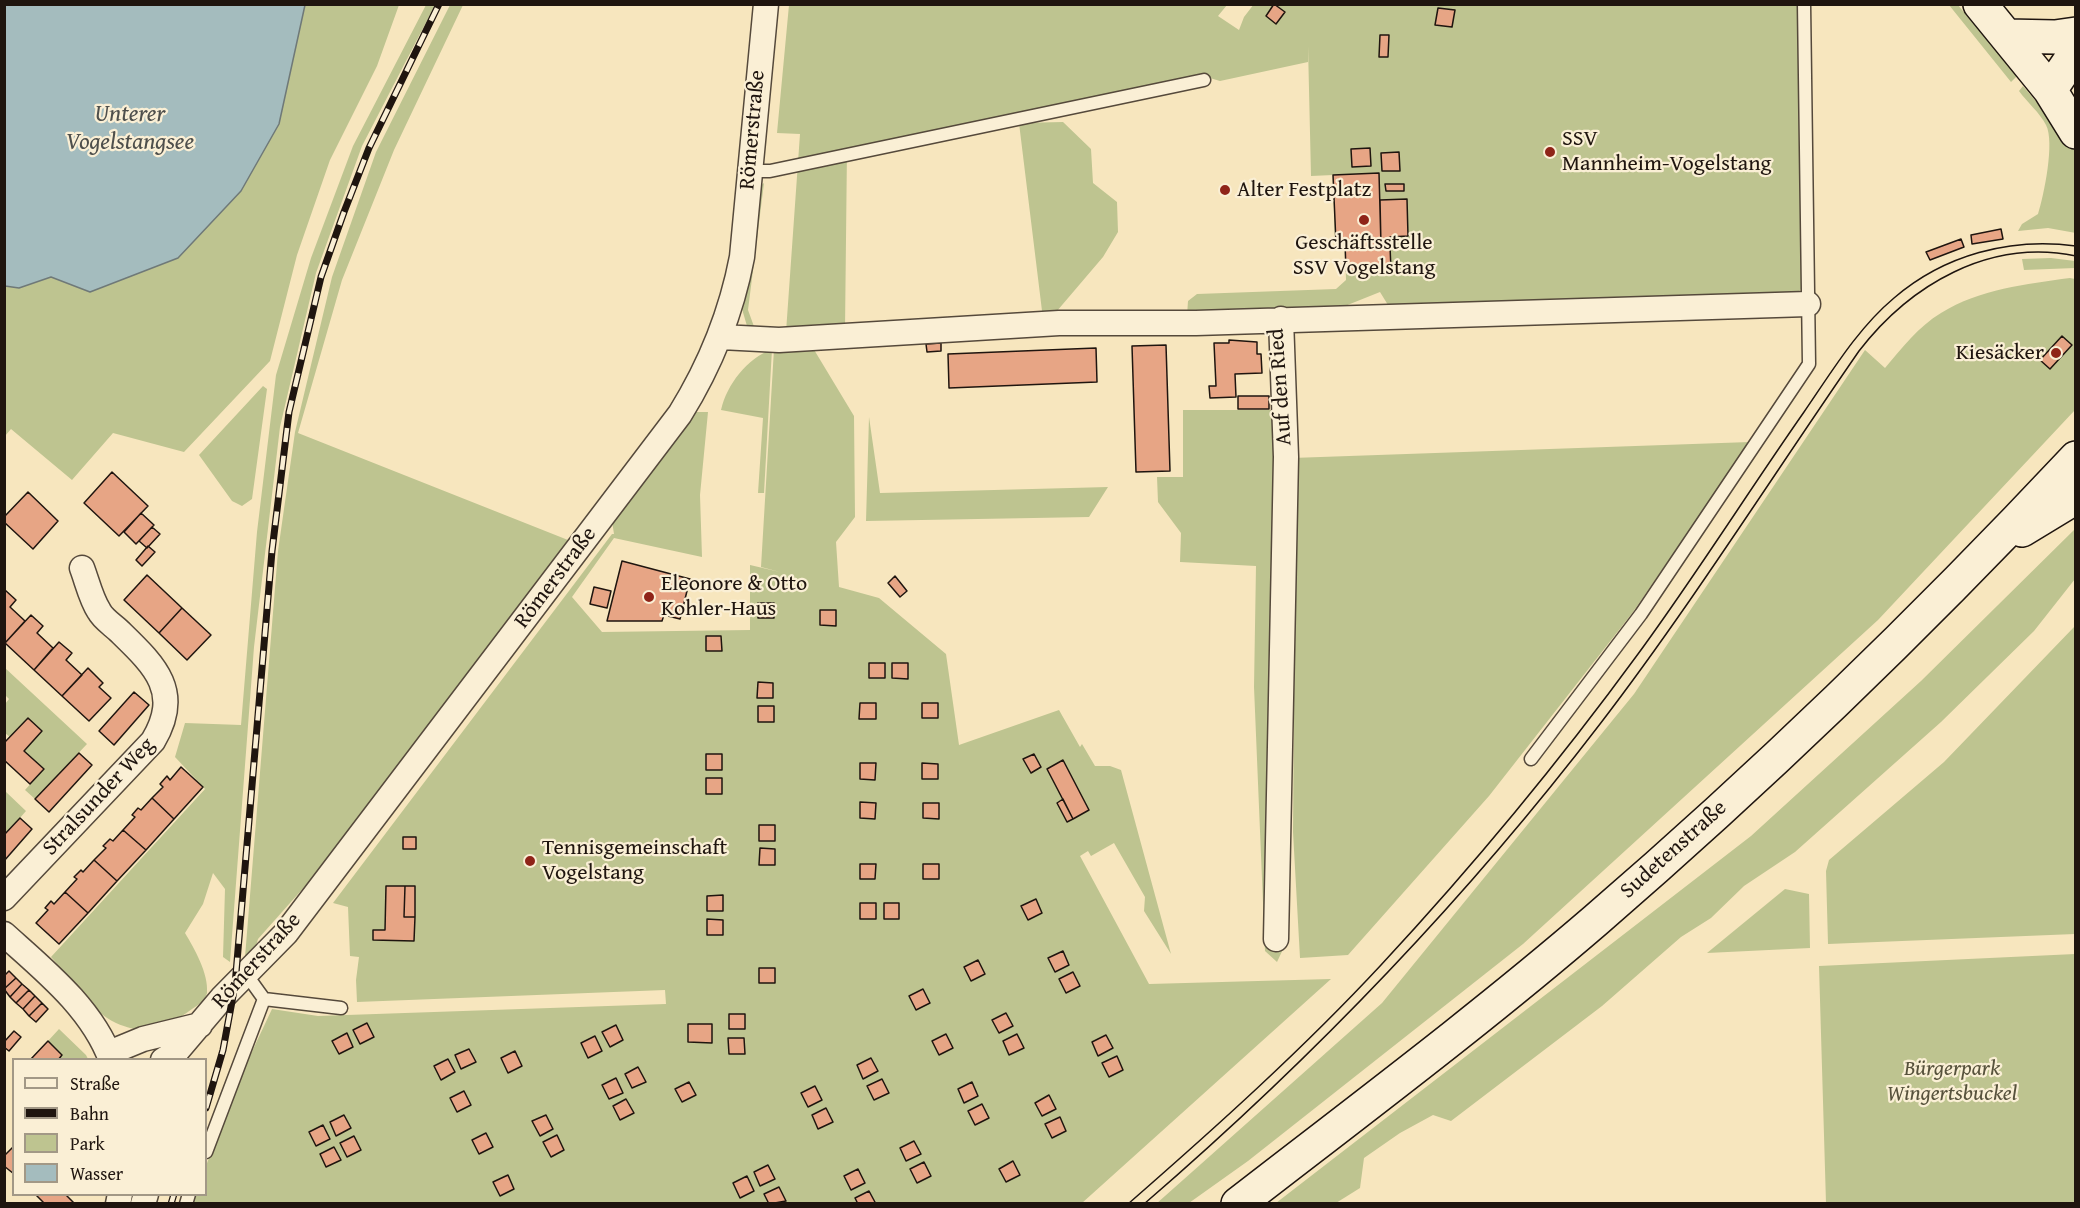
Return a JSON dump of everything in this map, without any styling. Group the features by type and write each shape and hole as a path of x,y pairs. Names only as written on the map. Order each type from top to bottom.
{"main road":[{"path":"1980,4 2007,36 2067,92"},
{"path":"2007,36 2055,38 2076,34"},
{"path":"2076,52 2066,62 2067,92 2076,132"},
{"name":"Sudetenstraße","path":"1238,1203 1459,1033 1594,921 1772,761 1994,545 2076,458"},
{"path":"1994,545 2058,510 2076,496"}],"street":[{"name":"Römerstraße","path":"110,1056 143,1039 200,1025 286,933 680,414 701,381 721,337 735,295 760,171 766,4"},
{"path":"1281,319 1808,304"},
{"name":"Auf den Ried","path":"721,337 779,340 1059,323 1196,323 1281,319 1286,457 1276,939"},
{"name":"Stralsunder Weg","path":"4,898 153,741 162,726 166,711 165,691 160,675 150,660 99,612 82,568"},
{"path":"4,934 77,1004 110,1056"},
{"path":"166,1058 177,1051 200,1025"},
{"path":"189,1058 200,1025"}],"lane":[{"path":"1531,759 1641,614 1809,364 1804,4"},
{"path":"760,171 1204,80"},
{"path":"246,974 264,999 341,1008"},
{"path":"207,1149 264,999"}],"green space":[{"name":"SSV Mannheim-Vogelstang","path":"1254,4 1798,5 1802,288 1790,301 1388,305 1380,292 1330,312 1187,316 1188,301 1197,294 1336,289 1346,280 1345,243 1335,243 1333,175 1311,176 1308,46 1308,62 1220,81 1200,75 847,149 845,329 786,332 800,134 777,133 789,5 1227,5 1218,16 1239,30 1244,17"},
{"path":"5,5 399,5 377,66 330,160 297,255 270,361 184,452 113,433 72,480 11,429 5,436"},
{"path":"426,5 435,5 362,146 316,273 280,427 254,647 230,962 223,957 225,889 213,873 203,904 185,933 206,978 205,998 183,1016 165,1025 147,1030 127,1027 116,1023 98,1011 51,957 205,789 175,757 185,723 241,725 257,532 276,375 311,258 353,146"},
{"path":"450,5 463,5 394,150 342,280 298,433 568,540 322,867 258,939 254,953 245,957 278,551 295,432 332,277 376,152"},
{"path":"1949,5 1958,5 2017,76 2011,82"},
{"path":"2023,86 2075,148 2076,233 2048,228 2018,231 2022,224 2038,214 2046,182 2049,156 2046,125 2019,91"},
{"path":"1063,122 1091,149 1093,183 1117,202 1118,232 1103,257 1051,318 1043,319 1019,123"},
{"path":"764,183 748,310 756,332 747,326 742,309 757,189"},
{"path":"2051,258 2075,261 2075,268 2024,270 2022,259"},
{"path":"2075,279 2075,410 1878,620 1523,944 1248,1161 1189,1203 1156,1204 1382,1003 1634,694 1865,350 1885,368 1925,324 1956,305 1987,293"},
{"path":"813,348 854,416 855,517 836,542 839,587 879,598 946,654 959,745 1059,710 1080,747 1082,744 1095,766 1110,766 1121,770 1171,954 1144,911 1145,897 1114,843 1091,856 1088,851 1080,856 1149,984 1331,979 1082,1203 192,1204 195,1196 207,1196 207,1163 232,1094 272,1009 318,1016 666,1004 665,990 357,1002 356,980 359,957 350,956 348,907 333,903 614,534 612,521 695,412 708,412 700,495 702,557 614,538 572,597 602,632 750,630 750,565 780,572 761,567 774,349"},
{"path":"772,349 764,493 758,493 763,418 721,410 728,391 739,374 754,359"},
{"path":"263,386 267,389 252,499 242,506 232,501 199,455"},
{"path":"1183,410 1272,410 1278,422 1285,945 1277,962 1265,951 1254,687 1256,566 1180,562 1181,533 1158,502 1157,477 1183,477"},
{"path":"869,417 880,493 1108,487 1089,517 866,521"},
{"path":"1750,442 1633,612 1489,796 1348,955 1300,958 1293,832 1292,458"},
{"path":"2075,529 2075,579 2034,631 1941,722 1795,852 1744,886 1711,918 1681,937 1602,1006 1451,1121 1433,1115 1400,1133 1364,1158 1360,1188 1336,1203 1276,1203 1751,836 1921,681"},
{"path":"2075,626 2075,934 1828,944 1826,871 1829,860 1944,762"},
{"path":"4,667 87,744 35,799 25,790 44,769 24,751 42,731 28,718 10,737 5,733 5,704 9,699 5,695"},
{"path":"5,791 26,811 5,835"},
{"path":"1785,889 1809,894 1810,948 1707,953"},
{"name":"Bürgerpark Wingertsbuckel","path":"2075,954 2075,1203 1826,1203 1819,966"},
{"path":"59,1029 88,1058 59,1058 62,1054 48,1041"}],"water":[{"name":"Unterer Vogelstangsee","path":"4,5 305,5 279,124 241,191 178,258 90,292 51,277 19,288 5,286"}],"building":[{"path":"1274,4 1285,12 1276,24 1266,16"},
{"path":"1438,8 1455,10 1452,27 1435,25"},
{"path":"1380,35 1389,35 1388,57 1379,57"},
{"path":"1370,148 1371,166 1352,167 1351,149"},
{"path":"1399,152 1400,171 1382,171 1381,153"},
{"path":"1379,173 1381,246 1390,246 1391,270 1346,271 1345,243 1336,243 1333,175"},
{"path":"1385,184 1404,184 1404,191 1386,191"},
{"path":"1407,199 1408,236 1390,237 1390,246 1381,246 1380,200"},
{"path":"2001,229 2003,239 1972,244 1971,235"},
{"path":"1961,239 1964,247 1930,260 1926,252"},
{"name":"Kiesäcker","path":"2062,336 2072,345 2050,369 2040,360"},
{"path":"1229,340 1257,342 1257,354 1261,354 1262,373 1235,374 1236,397 1210,398 1209,386 1216,386 1214,343 1229,343"},
{"path":"941,343 941,351 927,352 926,344"},
{"path":"1166,345 1170,471 1136,472 1132,346"},
{"path":"1096,348 1097,382 949,388 948,354"},
{"path":"1238,396 1269,396 1269,409 1238,409"},
{"path":"112,472 148,506 119,536 84,503"},
{"path":"28,492 58,521 33,549 4,522 4,517"},
{"path":"141,513 154,525 136,544 124,532"},
{"path":"152,527 160,534 147,548 139,541"},
{"path":"148,546 155,552 142,566 136,560"},
{"name":"Eleonore & Otto Kohler-Haus","path":"622,561 690,579 680,619 664,615 662,621 607,621"},
{"path":"147,575 182,608 159,633 124,600"},
{"path":"895,576 907,591 900,597 888,583"},
{"path":"594,587 611,591 607,608 590,604"},
{"path":"5,590 16,600 10,607 25,621 5,643"},
{"path":"758,603 774,603 774,618 758,618"},
{"path":"182,608 211,635 187,660 159,633"},
{"path":"820,610 836,610 836,626 820,625"},
{"path":"31,615 43,626 37,633 53,648 34,670 5,643"},
{"path":"706,636 721,636 722,651 706,651"},
{"path":"59,642 72,653 66,660 82,675 62,696 34,670"},
{"path":"869,663 885,663 885,678 869,678"},
{"path":"892,663 908,663 908,679 892,678"},
{"path":"88,668 103,683 99,687 111,698 89,721 62,696"},
{"path":"758,682 773,683 773,698 757,698"},
{"path":"134,692 149,705 114,745 99,731"},
{"path":"860,703 876,703 876,719 859,719"},
{"path":"922,703 938,703 938,718 922,718"},
{"path":"758,706 774,706 774,722 758,722"},
{"path":"28,718 42,731 24,751 44,769 30,784 4,760 4,743"},
{"path":"79,753 92,765 49,812 35,799"},
{"path":"706,754 722,754 722,770 706,770"},
{"path":"1034,754 1041,767 1031,773 1023,759"},
{"path":"1063,760 1089,810 1073,819 1047,769"},
{"path":"860,763 876,763 875,780 860,779"},
{"path":"922,763 938,764 938,779 922,779"},
{"path":"181,767 203,787 174,819 152,798 163,787 160,784 167,776 170,780"},
{"path":"706,778 722,778 722,794 706,794"},
{"path":"152,798 174,819 146,850 123,830 135,817 132,815 138,808 141,810"},
{"path":"1063,799 1073,819 1067,822 1057,803"},
{"path":"860,802 876,803 875,819 860,818"},
{"path":"923,803 939,803 939,819 923,818"},
{"path":"20,818 32,829 4,861 4,835"},
{"path":"759,825 775,825 775,841 759,841"},
{"path":"123,830 146,850 117,881 94,860 106,848 103,846 110,839 113,841"},
{"path":"403,837 416,837 416,849 403,849"},
{"path":"760,848 775,849 775,865 759,865"},
{"path":"94,860 117,881 88,913 65,892 77,879 74,877 81,870 83,872"},
{"path":"860,864 876,864 875,879 860,879"},
{"path":"923,864 939,864 939,879 923,879"},
{"path":"386,886 405,886 404,917 415,917 414,941 373,940 373,930 385,930"},
{"path":"405,886 415,886 415,917 404,917"},
{"path":"65,892 88,913 59,944 36,923 48,910 45,908 51,901 54,904"},
{"path":"723,895 723,911 707,911 707,896"},
{"path":"1036,899 1042,913 1028,920 1021,906"},
{"path":"860,903 876,903 876,919 860,919"},
{"path":"884,903 899,903 899,919 884,919"},
{"path":"707,919 723,920 723,935 707,935"},
{"path":"1063,951 1069,965 1055,972 1048,958"},
{"path":"978,960 985,974 971,981 964,967"},
{"path":"759,968 775,968 775,983 759,983"},
{"path":"9,971 16,978 4,989 4,976"},
{"path":"1073,972 1080,986 1066,993 1059,979"},
{"path":"16,978 22,984 10,997 4,989"},
{"path":"22,984 29,990 16,1003 10,997"},
{"path":"923,989 930,1003 916,1010 909,996"},
{"path":"29,990 35,996 23,1009 16,1003"},
{"path":"35,996 42,1003 29,1016 23,1009"},
{"path":"42,1003 48,1009 36,1022 29,1016"},
{"path":"1006,1013 1013,1026 999,1033 992,1020"},
{"path":"729,1014 745,1014 745,1029 729,1029"},
{"path":"367,1023 374,1037 360,1044 353,1030"},
{"path":"688,1024 712,1024 712,1043 688,1042"},
{"path":"616,1025 623,1040 610,1047 602,1032"},
{"path":"14,1031 21,1037 9,1051 4,1047 4,1042"},
{"path":"347,1033 353,1047 339,1054 332,1041"},
{"path":"946,1034 953,1048 939,1055 932,1041"},
{"path":"1017,1034 1024,1048 1009,1055 1003,1041"},
{"path":"1106,1035 1113,1048 1098,1056 1092,1042"},
{"path":"595,1036 602,1051 588,1058 581,1043"},
{"path":"728,1038 744,1038 745,1054 729,1054"},
{"path":"48,1041 62,1055 60,1058 32,1058"},
{"path":"469,1049 476,1062 461,1069 455,1055"},
{"path":"515,1051 522,1066 508,1073 501,1058"},
{"path":"1117,1056 1123,1070 1109,1077 1102,1063"},
{"path":"871,1058 878,1071 863,1079 857,1065"},
{"path":"448,1059 455,1072 441,1080 434,1066"},
{"path":"638,1067 646,1082 632,1088 625,1074"},
{"path":"616,1078 623,1093 609,1099 602,1085"},
{"path":"882,1079 889,1093 874,1100 867,1086"},
{"path":"689,1082 696,1095 682,1102 675,1089"},
{"path":"972,1082 978,1096 964,1103 958,1089"},
{"path":"815,1086 822,1100 808,1107 801,1093"},
{"path":"464,1091 471,1105 457,1112 450,1098"},
{"path":"1049,1095 1056,1109 1042,1116 1035,1103"},
{"path":"626,1099 634,1113 620,1120 613,1106"},
{"path":"982,1104 989,1118 975,1125 968,1111"},
{"path":"826,1108 833,1122 818,1129 812,1115"},
{"path":"344,1115 351,1128 336,1136 330,1122"},
{"path":"546,1115 553,1129 540,1136 532,1121"},
{"path":"1060,1117 1066,1131 1052,1138 1045,1124"},
{"path":"323,1125 330,1139 316,1146 309,1132"},
{"path":"486,1133 493,1147 479,1154 472,1140"},
{"path":"557,1135 564,1150 551,1157 543,1142"},
{"path":"354,1136 361,1150 347,1157 340,1143"},
{"path":"914,1141 921,1154 906,1161 900,1148"},
{"path":"334,1147 341,1160 326,1167 320,1154"},
{"path":"12,1148 12,1172 4,1166 4,1156"},
{"path":"1013,1161 1020,1175 1006,1182 999,1169"},
{"path":"924,1162 931,1176 917,1183 910,1169"},
{"path":"768,1165 775,1179 760,1186 754,1172"},
{"path":"858,1169 865,1183 851,1190 844,1176"},
{"path":"508,1175 514,1189 500,1196 493,1182"},
{"path":"747,1176 754,1191 740,1198 733,1183"},
{"path":"779,1187 786,1201 769,1204 764,1194"},
{"path":"869,1191 876,1204 858,1204 855,1198"},
{"path":"37,1196 67,1196 75,1204 45,1204"}],"tram line":[{"path":"1128,1204 1226,1117 1321,1027 1381,965 1482,852 1546,774 1638,654 1835,367 1868,323 1913,283 1956,260 1979,252 2027,244 2076,246"},
{"path":"1144,1204 1267,1093 1326,1035 1441,915 1496,853 1634,679 1700,586 1859,351 1879,327 1927,287 1954,272 1983,261 2013,254 2044,252 2076,256"}],"railway":[{"path":"207,1105 223,1050 235,985 272,551 289,412 321,277 344,212 369,148 439,4"},
{"path":"171,1204 173,1196"}],"place":[{"name":"SSV Mannheim-Vogelstang","path":"1550,152"},
{"name":"Alter Festplatz","path":"1225,190"},
{"name":"Geschäftsstelle SSV Vogelstang","path":"1364,220"},
{"name":"Kiesäcker","path":"2056,353"},
{"name":"Eleonore & Otto Kohler-Haus","path":"649,597"},
{"name":"Tennisgemeinschaft Vogelstang","path":"530,861"}]}
